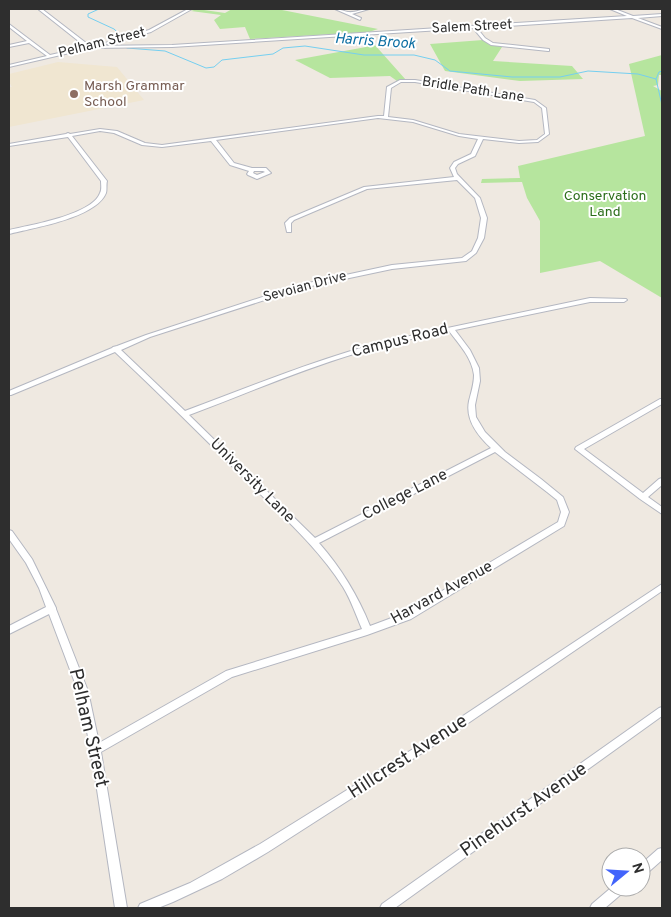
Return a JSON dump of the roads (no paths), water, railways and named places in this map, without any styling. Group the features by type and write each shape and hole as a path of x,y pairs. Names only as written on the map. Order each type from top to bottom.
{"street":[{"path":"40,9 90,47"},
{"name":"Pelham Street","path":"9,66 129,38 158,27 190,9"},
{"path":"337,9 360,19"},
{"path":"348,14 367,9"},
{"path":"612,9 662,28"},
{"name":"Salem Street","path":"90,47 172,46 662,15"},
{"path":"9,26 49,56"},
{"path":"474,27 484,40 492,44 548,50"},
{"path":"129,38 132,46"},
{"path":"9,46 28,42"},
{"name":"Bridle Path Lane","path":"9,145 90,130 109,130 157,146 213,140 346,120 386,118 413,121 454,134 481,138 524,142 541,140 548,134 544,108 538,102 407,81 397,82 389,87 386,118"},
{"path":"9,232 84,211 98,202 104,188 104,181 68,134"},
{"path":"458,178 452,171 452,166 473,155 481,138"},
{"path":"213,140 230,163 252,170"},
{"path":"289,231 288,224 292,219 362,188 458,178"},
{"name":"Sevoian Drive","path":"9,393 148,336 316,282 392,267 464,260 474,252 481,238 484,218 477,198 458,178"},
{"name":"Campus Road","path":"185,414 355,351 590,300 624,300"},
{"name":"Harvard Avenue","path":"96,750 229,674 367,631 408,616 561,524 565,512 560,499 497,448 474,423 471,410 477,381 476,368 467,350 451,329"},
{"name":"University Lane","path":"115,348 185,414 314,542 346,581 360,607 367,631"},
{"path":"662,401 582,445 579,449 662,512"},
{"name":"College Lane","path":"314,542 497,448"},
{"path":"643,497 662,481"},
{"name":"Pelham Street","path":"10,535 29,561 52,608 83,691 96,750 121,908"},
{"name":"Hillcrest Avenue","path":"144,908 172,898 243,862 397,766 662,587"},
{"path":"9,630 52,608"},
{"name":"Pinehurst Avenue","path":"386,908 662,711"},
{"path":"651,862 662,853"},
{"path":"596,908 609,897"}],"waterway":[{"name":"Harris Brook","path":"99,9 88,14 88,17 114,29 124,38"},
{"name":"Harris Brook","path":"127,48 165,51 206,68 214,67 222,60 273,54 283,48 305,46 364,55 414,55 435,60 450,71 512,77 560,77 588,71 638,74 656,79"},
{"path":"656,79 659,72 662,71"},
{"name":"Harris Brook","path":"656,79 662,105"}],"place":[{"name":"Marsh Grammar School","path":"74,94"}],"park label":[{"name":"Conservation Land","path":"605,204"}]}
